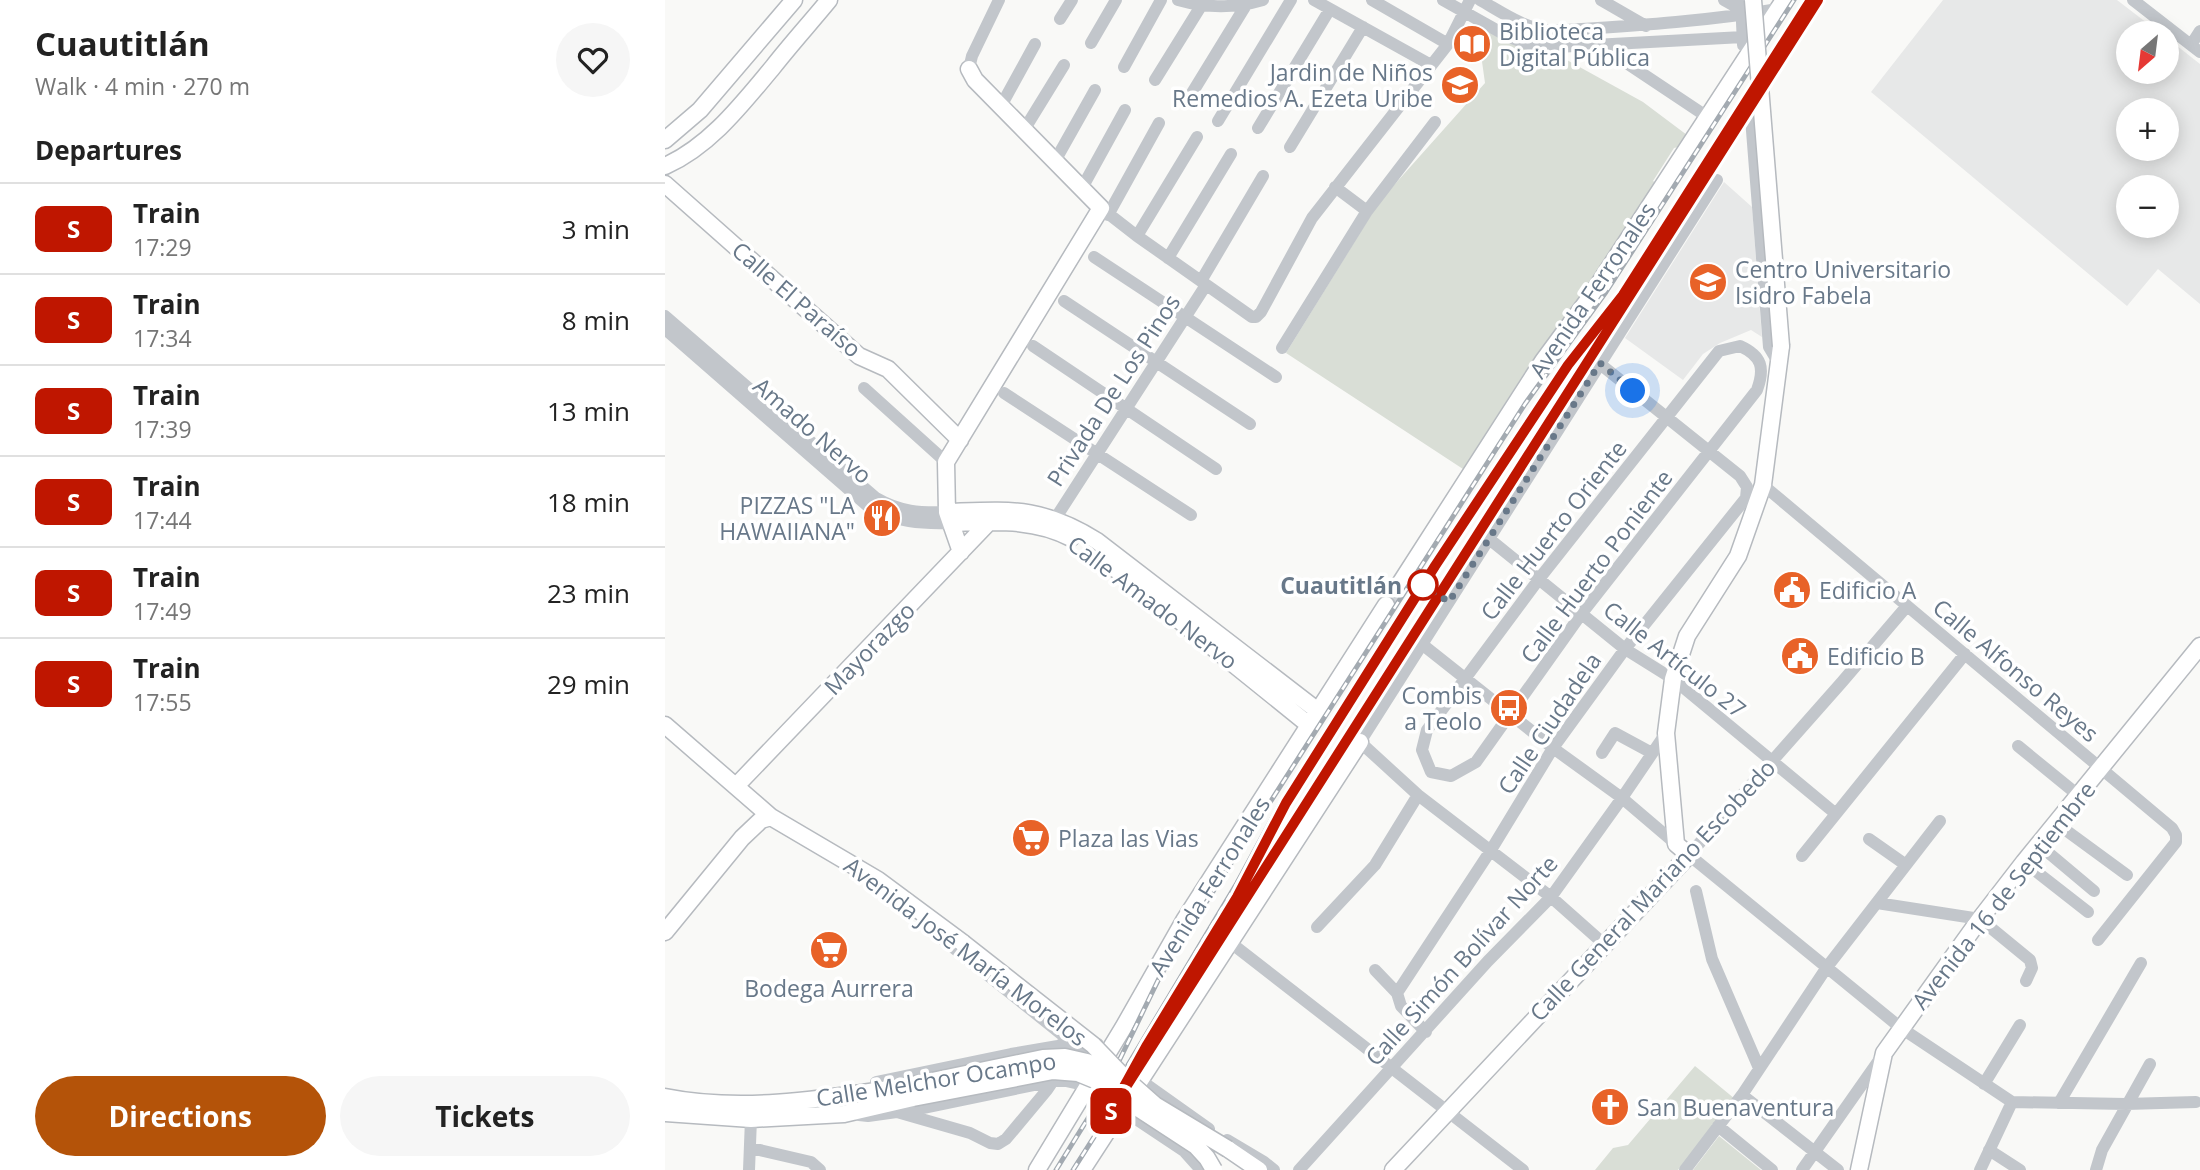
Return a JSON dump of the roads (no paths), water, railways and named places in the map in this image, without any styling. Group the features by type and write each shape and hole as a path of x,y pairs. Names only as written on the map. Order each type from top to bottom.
{"main road":[{"path":"665,140 709,100 794,0"},
{"path":"665,166 705,140 737,110 829,0"},
{"name":"Avenida Ferronales","path":"1401,582 1542,361 1591,296 1709,118 1751,62 1781,5"},
{"path":"1689,855 1676,844 1666,733 1673,679 1687,636 1738,556 1755,486 1779,354 1744,6"},
{"path":"961,552 949,517 946,462 1104,211 975,80 969,69"},
{"name":"Calle El Paraíso","path":"665,184 859,356 888,369 960,440"},
{"name":"Calle Amado Nervo","path":"949,517 1001,509 1055,519 1097,541 1130,574"},
{"name":"Mayorazgo","path":"737,785 1001,509"},
{"name":"Calle Amado Nervo","path":"949,517 989,522 1020,522 1061,533 1130,574 1313,718"},
{"name":"Avenida Ferronales","path":"1037,1170 1185,919 1386,606"},
{"name":"Avenida 16 de Septiembre","path":"1859,1170 1884,1053 2024,862 2200,646"},
{"name":"Avenida José María Morelos","path":"666,729 737,785 771,817 878,880 963,943 1093,1045 1134,1081"},
{"name":"Avenida Ferronales","path":"1082,1170 1121,1109 1134,1081 1231,943 1360,743"},
{"path":"665,932 742,838 761,820 771,817"},
{"name":"Calle General Mariano Escobedo","path":"1397,1169 1448,1111 1689,855"},
{"name":"Calle Melchor Ocampo","path":"665,1113 751,1119 844,1114 910,1092 1043,1058 1065,1057 1087,1062 1134,1081 1155,1105 1259,1170"},
{"name":"Calle Melchor Ocampo","path":"665,1097 685,1101 761,1104 910,1092 1053,1071 1078,1073 1095,1080 1196,1146 1214,1170"}],"street":[{"path":"969,69 999,0"},
{"path":"1060,19 1072,0"},
{"path":"1091,43 1116,0"},
{"path":"1124,67 1161,0"},
{"path":"1179,0 1201,6 1246,5 1263,0"},
{"path":"1218,121 1291,0"},
{"path":"1314,0 1431,65"},
{"path":"1372,0 1448,44"},
{"path":"1443,0 1467,6 1509,37 1538,48 1743,37 1764,33"},
{"path":"1480,0 1537,30 1645,25 1744,6 1781,5"},
{"path":"1601,0 1645,25 1657,41"},
{"path":"1724,0 1744,6"},
{"path":"2133,0 2195,48 2200,31"},
{"path":"1189,98 1246,5"},
{"path":"1155,80 1201,6"},
{"path":"1159,123 1104,211 1252,317 1256,317 1312,218 1448,44 1467,6"},
{"path":"1744,6 1743,37 1751,62"},
{"path":"1258,128 1330,9"},
{"path":"1290,147 1363,27"},
{"path":"1589,29 1599,46 1709,118"},
{"path":"1000,106 1035,44"},
{"path":"1024,130 1064,65"},
{"path":"1055,161 1094,90"},
{"path":"1082,188 1125,110"},
{"path":"1751,118 1769,347 1779,354"},
{"path":"1282,348 1367,211 1435,122"},
{"path":"1137,236 1196,137"},
{"path":"1168,258 1231,154"},
{"name":"Privada De Los Pinos","path":"1055,519 1186,317 1263,176"},
{"name":"Avenida Ferronales","path":"1360,743 1717,180"},
{"path":"1335,187 1367,211"},
{"path":"1094,257 1276,377"},
{"path":"1064,301 1249,424"},
{"name":"Amado Nervo","path":"665,316 876,498 907,512 949,517"},
{"name":"Amado Nervo","path":"665,329 870,508 905,522 949,517"},
{"path":"1033,346 1216,469"},
{"name":"Calle Huerto Oriente","path":"1431,772 1422,750 1427,730 1539,579 1719,351 1740,346 1754,352"},
{"name":"Calle Huerto Poniente","path":"1431,772 1451,776 1476,762 1582,613 1757,390 1761,364 1754,352"},
{"name":"Calle Alfonso Reyes","path":"1600,363 1906,606 2172,828 2176,842 2098,940"},
{"path":"864,387 946,462"},
{"path":"1004,393 1191,515"},
{"name":"Calle Ciudadela","path":"1397,993 1491,850 1553,748 1625,649 1755,486"},
{"name":"Calle Artículo 27","path":"1488,538 1625,649 1673,679 1836,814"},
{"name":"Calle General Mariano Escobedo","path":"1689,855 1906,606"},
{"path":"1423,645 1553,748 1622,798 1676,844"},
{"path":"1802,856 1965,654"},
{"path":"1602,753 1615,733 1652,753"},
{"name":"Calle Simón Bolívar Norte","path":"1299,1170 1488,961 1551,897 1666,733"},
{"path":"1360,743 1418,795 1551,897 1604,944"},
{"path":"2018,746 2078,795"},
{"path":"1317,927 1375,865 1418,795"},
{"path":"1685,1170 1742,1095 1827,967 1940,821"},
{"path":"2056,823 2127,875"},
{"path":"1870,839 1906,865"},
{"path":"2038,844 2094,891"},
{"path":"1689,855 1901,1028 2012,1102 2196,1102"},
{"path":"2024,862 2088,912"},
{"path":"1696,891 1712,959 1759,1068"},
{"path":"1877,903 1980,919 2030,960 2032,968 2026,981"},
{"path":"876,1082 1058,1046 1066,1042 1065,1037 925,925"},
{"path":"1231,943 1523,1170"},
{"path":"2059,1103 2141,963"},
{"path":"1375,970 1397,993 1401,1006 1426,1032"},
{"path":"1984,1084 2020,1025"},
{"path":"897,1112 971,1133 998,1144 1006,1139 1053,1082 1072,1054 1073,1048 1114,1042"},
{"path":"1802,1170 1884,1053"},
{"path":"2096,1170 2102,1150 2150,1064"},
{"name":"Calle Melchor Ocampo","path":"844,1114 868,1116 897,1112 1053,1082 1066,1081 1088,1086"},
{"path":"1134,1081 1274,1170"},
{"path":"1742,1095 1838,1170"},
{"path":"1980,1170 2012,1102"},
{"path":"1121,1109 1184,1151 1201,1170"},
{"path":"749,1170 751,1119"},
{"path":"1718,1126 1772,1170"},
{"path":"751,1148 811,1162 820,1170"},
{"path":"1989,1150 2020,1170"}],"tunnel":[{"path":"1386,605 1401,582"}],"railway":[{"path":"1056,1170 1103,1094 1164,968 1525,404 1606,292 1794,0"},
{"path":"1073,1170 1818,0"},
{"path":"1279,814 1435,566 1568,365 1606,317"},
{"path":"1128,1065 1237,883 1281,802"}],"train":[{"name":"S","path":"1811,0 1623,295 1568,365 1492,484 1435,566 1286,803 1237,897 1147,1045 1110,1112 1818,0"}],"place":[{"name":"Biblioteca Digital Pública","path":"1472,44"},
{"name":"Jardin de Niños Remedios A. Ezeta Uribe","path":"1460,85"},
{"name":"Centro Universitario Isidro Fabela","path":"1708,282"},
{"name":"PIZZAS \"LA HAWAIIANA\"","path":"882,518"},
{"name":"Cuautitlán","path":"1423,585"},
{"name":"Edificio A","path":"1792,590"},
{"name":"Edificio B","path":"1800,656"},
{"name":"Combis a Teolo","path":"1509,708"},
{"name":"Plaza las Vias","path":"1031,838"},
{"name":"Bodega Aurrera","path":"829,950"},
{"name":"San Buenaventura","path":"1610,1107"}]}
